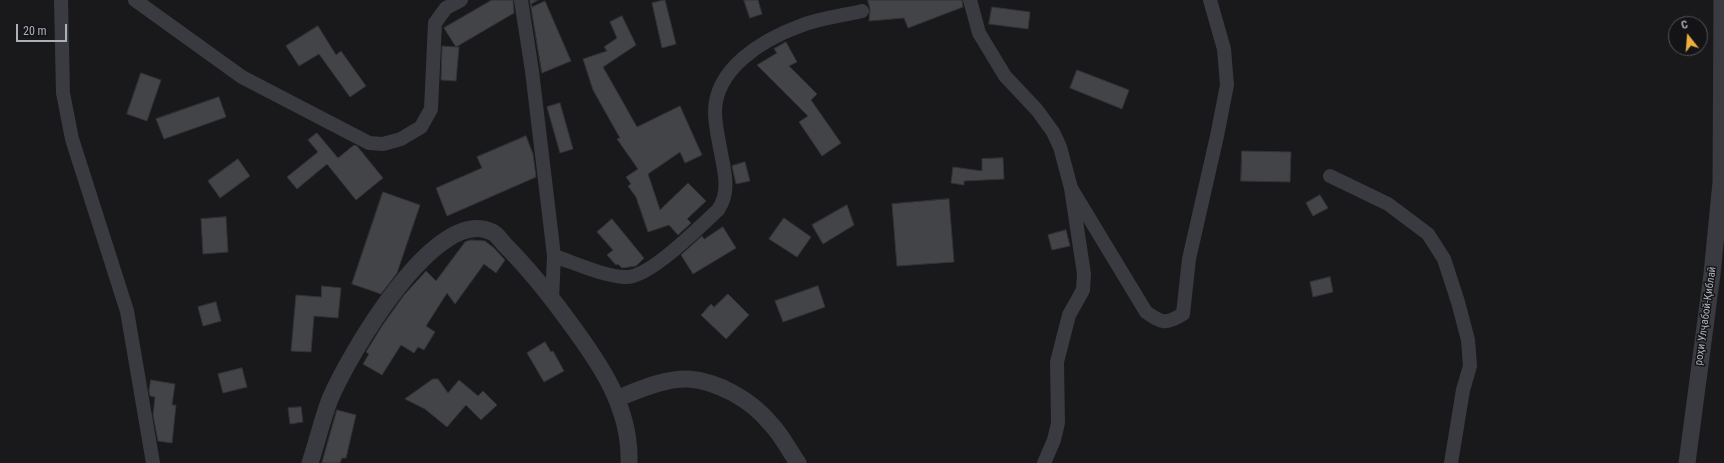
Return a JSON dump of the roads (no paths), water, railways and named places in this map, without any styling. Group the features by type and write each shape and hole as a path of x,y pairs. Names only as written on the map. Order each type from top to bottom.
{"street":[{"path":"61,0 64,93 72,139 127,311 154,463"},
{"path":"136,0 242,78 369,143 383,144 401,139 421,127 431,109 435,23 446,8 461,0"},
{"path":"521,0 532,71 554,256 552,299"},
{"path":"970,0 979,33 1005,76 1037,110 1053,132 1060,147 1071,188 1084,274 1083,290 1069,315 1057,362 1058,422 1054,440 1044,463"},
{"path":"1071,188 1146,312 1159,321 1170,322 1183,314 1189,259 1218,136 1227,85 1224,49 1210,0"},
{"name":"роҳи Улҷабой-Қиблаӣ","path":"1687,463 1712,274 1721,182 1722,0"},
{"path":"554,256 626,278 640,274 656,265 718,210 724,201 726,188 715,111 719,94 726,78 740,61 772,38 801,25 862,11"},
{"path":"1330,176 1388,204 1428,234 1444,259 1458,302 1468,340 1470,366 1463,390 1451,463"},
{"path":"310,463 330,400 348,362 374,319 433,248 457,233 478,228 493,232 517,257 552,299 593,353 618,398 626,426 629,463"},
{"path":"618,398 654,384 688,379 716,386 744,400 770,423 798,463"}]}
